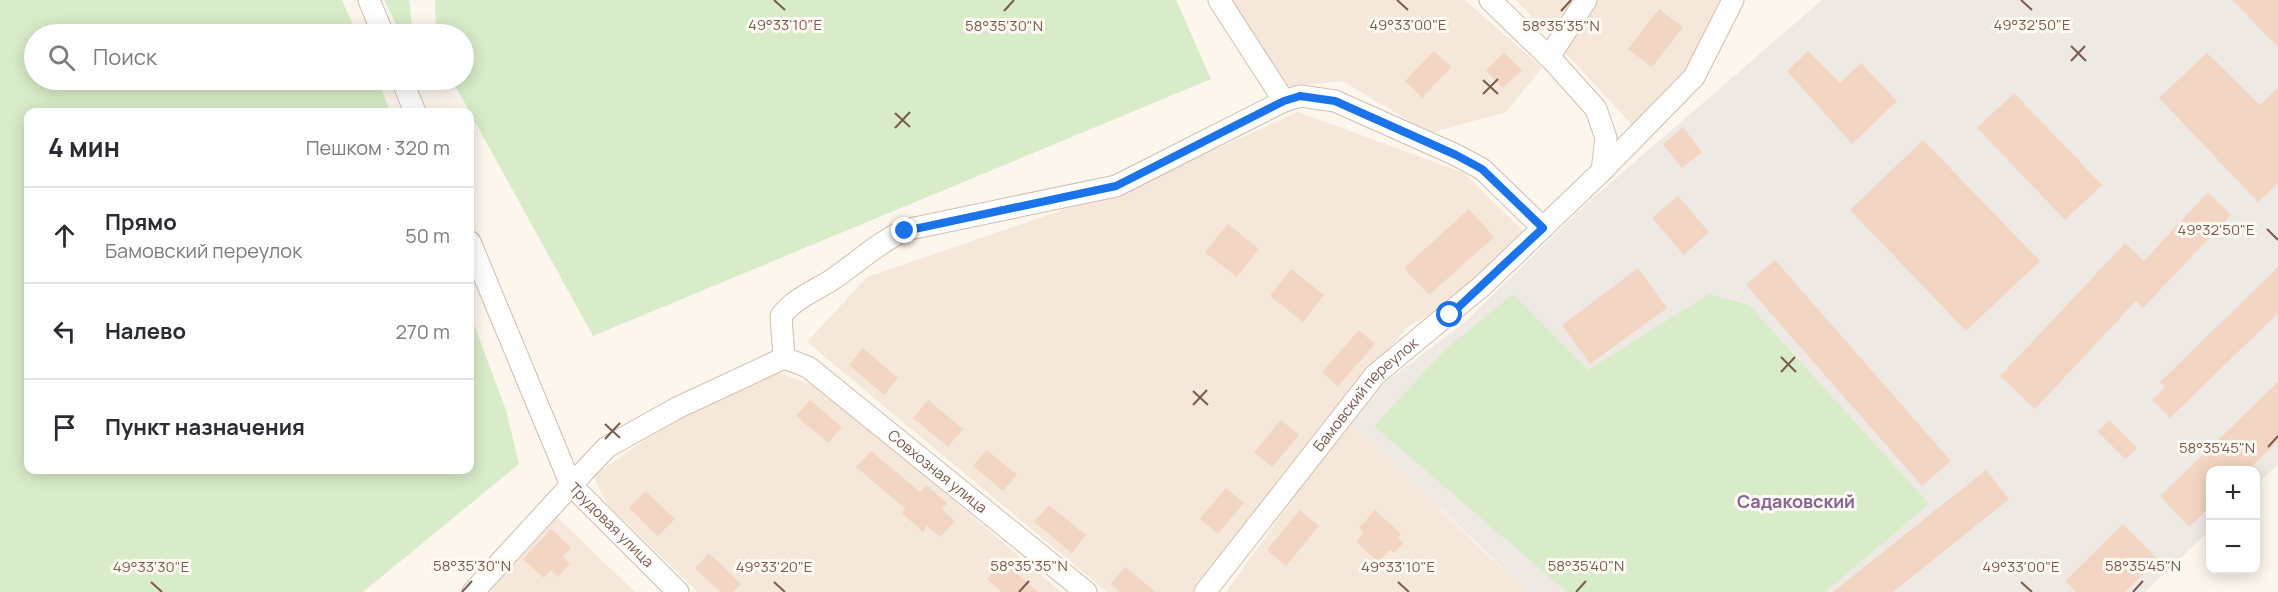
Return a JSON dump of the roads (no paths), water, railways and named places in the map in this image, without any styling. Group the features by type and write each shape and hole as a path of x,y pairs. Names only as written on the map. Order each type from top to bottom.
{"street":[{"path":"369,0 379,24"},
{"path":"1220,0 1284,101"},
{"path":"1490,0 1549,57 1596,109 1606,138 1602,171"},
{"path":"1549,57 1586,0"},
{"name":"Бамовский переулок","path":"1205,592 1346,409 1375,375 1450,315 1602,171 1694,77 1733,0"},
{"path":"406,90 414,108"},
{"path":"474,252 571,485 608,447 677,408 784,358 781,316 791,303 831,280 890,237 905,231 1116,186 1284,101 1300,96 1335,101 1482,169 1543,228"},
{"name":"Совхозная улица","path":"784,358 808,367 1086,592"},
{"name":"Трудовая улица","path":"473,592 571,485 678,592"}],"district":[{"name":"Садаковский","path":"1796,502"}]}
